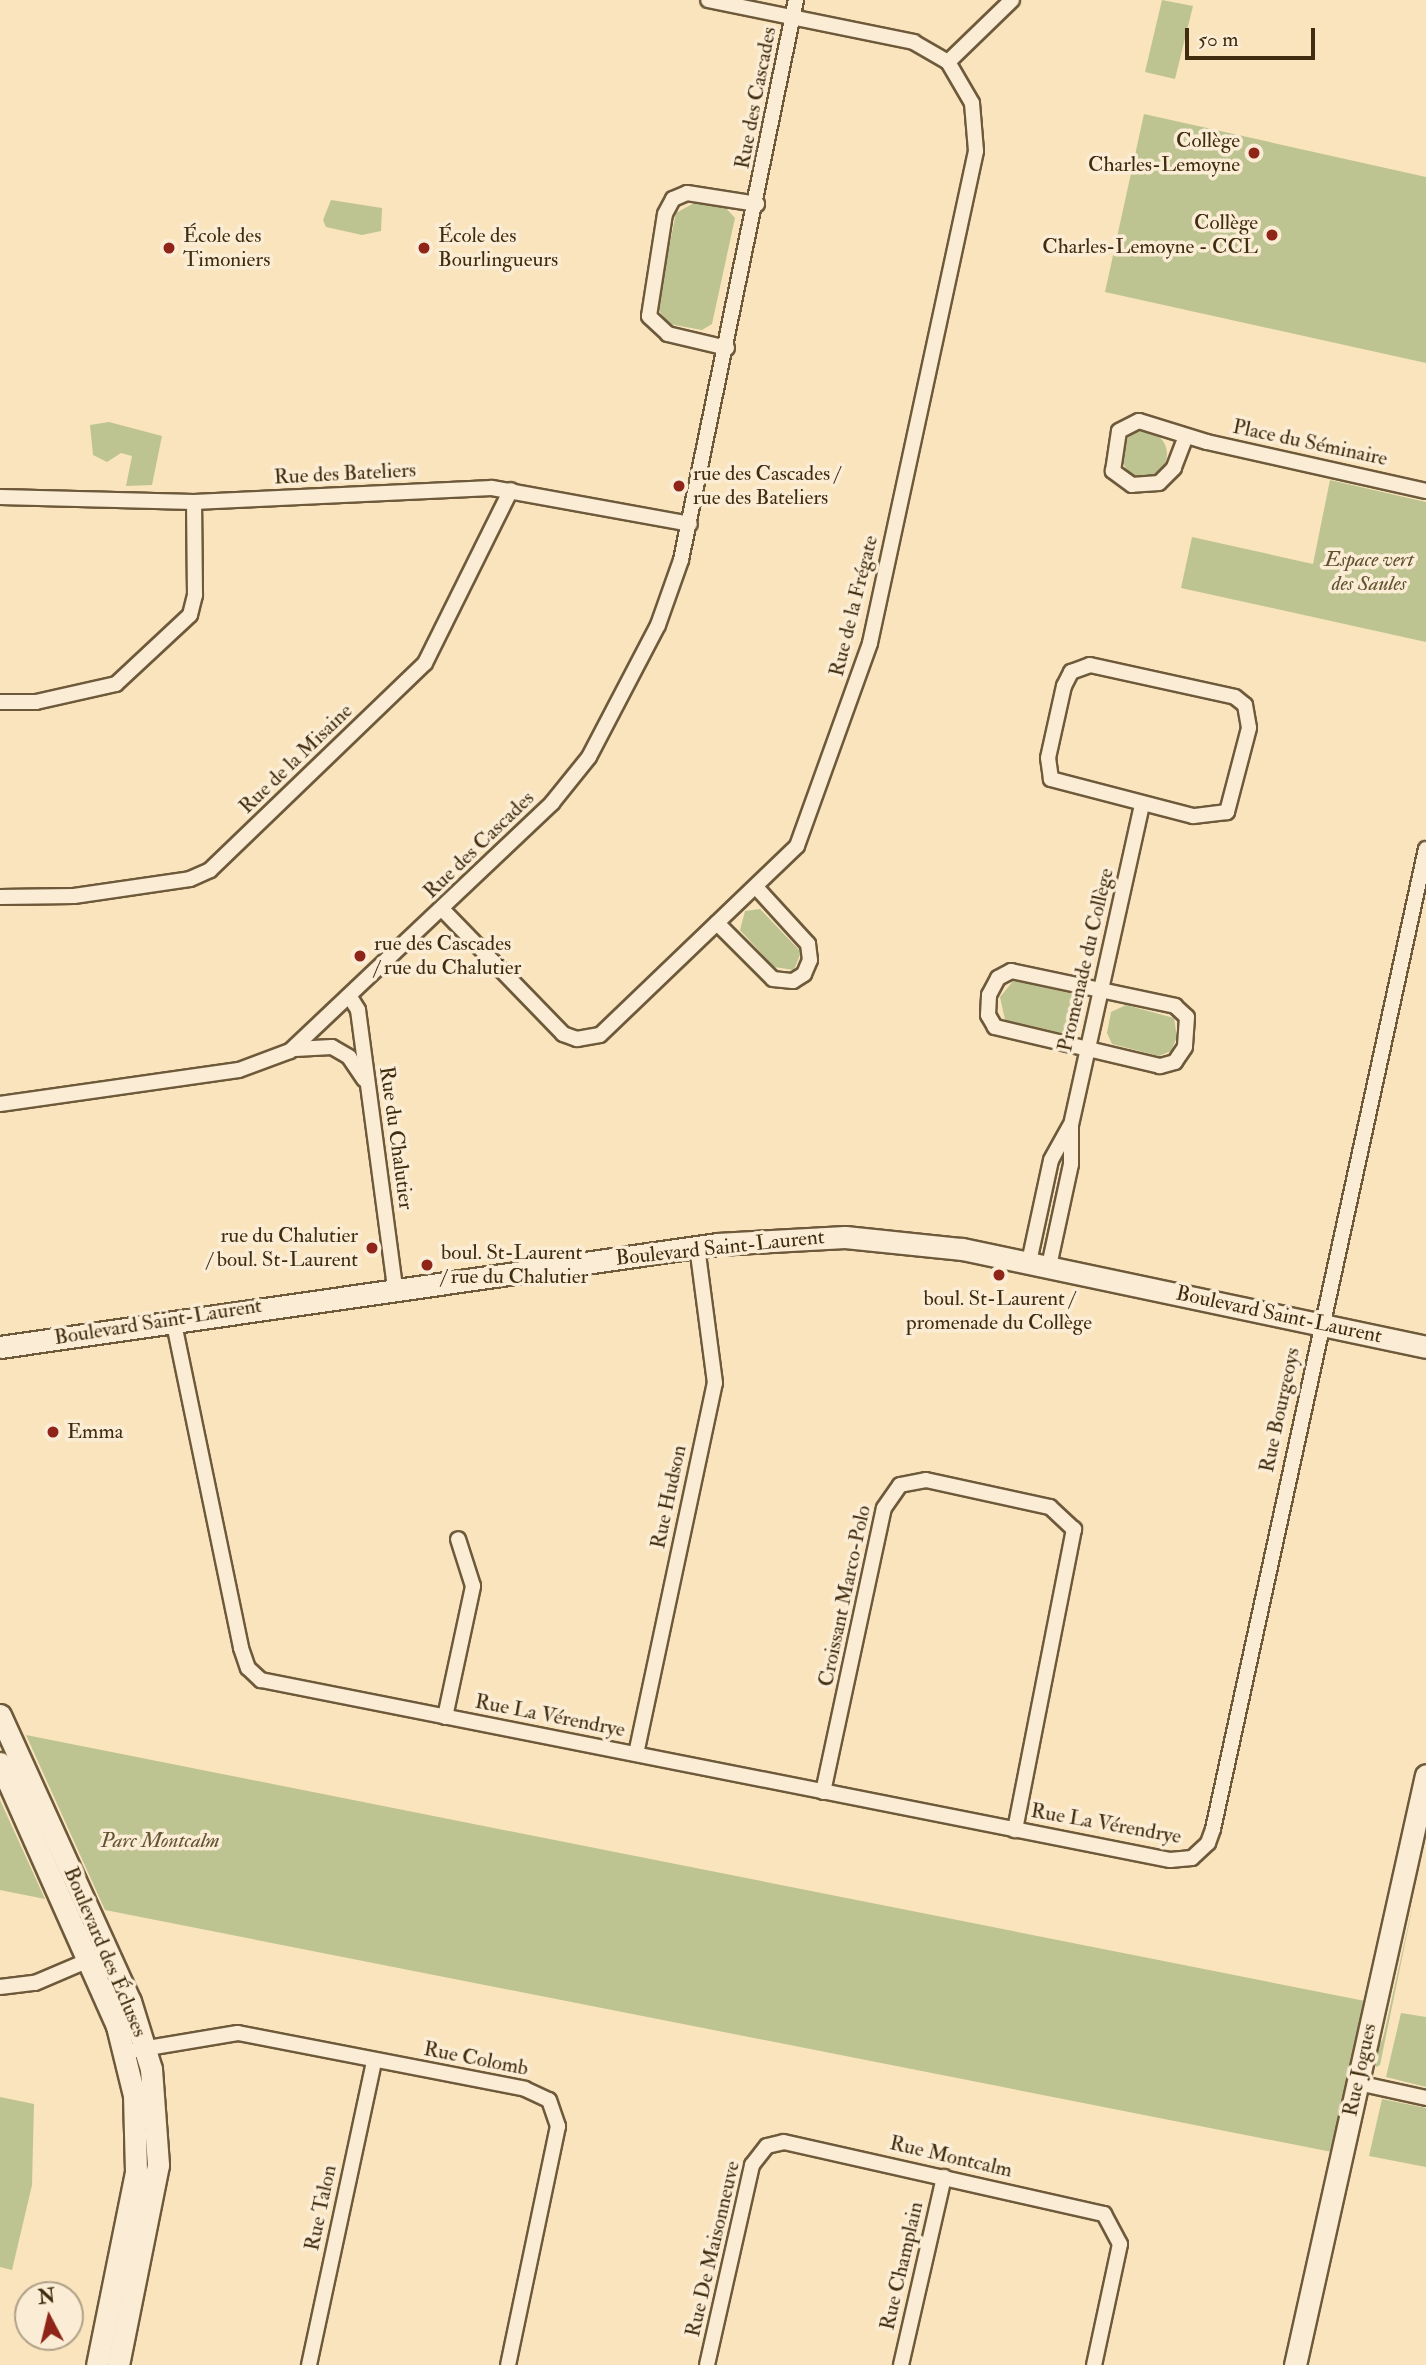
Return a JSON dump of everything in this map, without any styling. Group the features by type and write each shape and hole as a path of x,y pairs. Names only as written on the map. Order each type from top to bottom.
{"street":[{"name":"Rue de la Frégate","path":"443,910 558,1029 577,1039 594,1038 609,1028 756,887 802,837 872,635 976,151 969,94 947,62 915,42 708,0"},
{"name":"Rue des Cascades","path":"0,1104 239,1070 290,1051 443,910 552,803 590,757 663,613 690,524 757,204 796,0"},
{"path":"947,62 1012,0"},
{"path":"727,348 668,334 649,316 665,214 673,200 687,192 757,204"},
{"name":"Place du Séminaire","path":"1186,436 1174,468 1159,483 1132,485 1114,471 1115,440 1128,422 1144,422 1186,436 1426,491"},
{"name":"Rue des Bateliers","path":"0,497 194,502 511,489 690,524"},
{"name":"Rue de la Misaine","path":"0,897 97,893 190,879 210,870 425,663 511,489"},
{"path":"0,702 36,702 116,684 190,615 195,595 194,502"},
{"path":"1097,667 1235,697 1248,711 1249,728 1227,812 1205,818 1142,804 1051,779 1048,758 1064,686 1076,669 1097,667"},
{"name":"Promenade du Collège","path":"1039,1264 1071,1164 1071,1125 1142,804"},
{"name":"Rue Bourgeoys","path":"1199,1854 1213,1829 1320,1324 1426,849"},
{"path":"717,923 773,979 793,981 804,974 810,960 808,944 756,887"},
{"path":"1018,970 1101,989 1182,1010 1188,1024 1185,1047 1175,1062 1160,1066 995,1027 988,1015 989,995 998,978 1018,970"},
{"name":"Rue du Chalutier","path":"350,997 358,1010 395,1288"},
{"path":"290,1051 318,1045 342,1052 368,1086"},
{"name":"Promenade du Collège","path":"1039,1264 1052,1160 1071,1125"},
{"name":"Boulevard Saint-Laurent","path":"3,1348 173,1319 697,1247 856,1237 926,1243 1039,1264 1426,1347"},
{"name":"Rue Hudson","path":"636,1754 715,1383 697,1247"},
{"name":"Rue La Vérendrye","path":"173,1319 248,1668 268,1683 1178,1861 1199,1854"},
{"name":"Croissant Marco-Polo","path":"823,1792 884,1508 900,1485 926,1480 1050,1507 1074,1529 1015,1830"},
{"path":"445,1717 473,1586 458,1539"},
{"name":"Boulevard des Écluses","path":"0,1715 136,2051 157,2110 158,2165 118,2365"},
{"name":"Boulevard des Écluses","path":"0,1763 98,1956"},
{"name":"Rue Jogues","path":"1295,2365 1426,1775"},
{"path":"0,1987 35,1983 98,1956"},
{"name":"Rue Colomb","path":"136,2051 230,2032 532,2091 556,2112 557,2132 508,2365"},
{"name":"Boulevard des Écluses","path":"97,2365 136,2164 136,2051"},
{"name":"Rue Talon","path":"309,2365 374,2061"},
{"path":"1358,2083 1426,2098"},
{"name":"Rue Montcalm","path":"768,2146 791,2143 1097,2210 1117,2232 1119,2250 1094,2365"},
{"name":"Rue De Maisonneuve","path":"707,2365 752,2165 768,2146"},
{"name":"Rue Champlain","path":"901,2365 944,2177"}],"green space":[{"path":"1162,0 1193,6 1175,79 1145,72"},
{"name":"Collège Charles-Lemoyne - CCL","path":"1144,114 1426,177 1426,363 1105,292"},
{"path":"331,200 382,208 381,231 362,235 326,227 323,220"},
{"path":"696,202 726,208 735,218 712,324 702,330 669,324 657,308 676,213"},
{"path":"109,422 162,436 152,485 126,486 132,456 121,453 107,462 93,455 90,425"},
{"path":"1144,431 1160,438 1167,454 1160,470 1144,477 1128,470 1121,454 1128,438"},
{"name":"Espace vert des Saules","path":"1330,480 1426,502 1426,642 1181,588 1192,537 1313,564"},
{"path":"760,909 801,952 794,970 774,967 740,930 745,911"},
{"path":"1014,980 1078,995 1070,1035 1005,1020 1000,997"},
{"path":"1126,1005 1174,1018 1177,1037 1171,1051 1159,1056 1112,1044 1107,1033 1111,1012"},
{"name":"Parc Montcalm","path":"26,1735 1365,2001 1332,2152 105,1910"},
{"path":"0,1800 45,1899 0,1890"},
{"path":"1414,1900 1380,2065 1376,2067 1374,2056 1383,2038"},
{"path":"1401,2013 1426,2017 1426,2087 1386,2077"},
{"path":"0,2097 34,2104 32,2185 12,2270 0,2267"},
{"path":"1382,2099 1426,2108 1426,2167 1369,2156"}],"place":[{"name":"Collège Charles-Lemoyne","path":"1254,153"},
{"name":"Collège Charles-Lemoyne - CCL","path":"1272,235"},
{"name":"École des Timoniers","path":"169,248"},
{"name":"École des Bourlingueurs","path":"424,248"},
{"name":"rue des Cascades / rue des Bateliers","path":"679,486"},
{"name":"rue des Cascades / rue du Chalutier","path":"360,956"},
{"name":"rue du Chalutier / boul. St-Laurent","path":"372,1248"},
{"name":"boul. St-Laurent / rue du Chalutier","path":"427,1265"},
{"name":"boul. St-Laurent / promenade du Collège","path":"999,1275"},
{"name":"Emma","path":"53,1432"}]}
